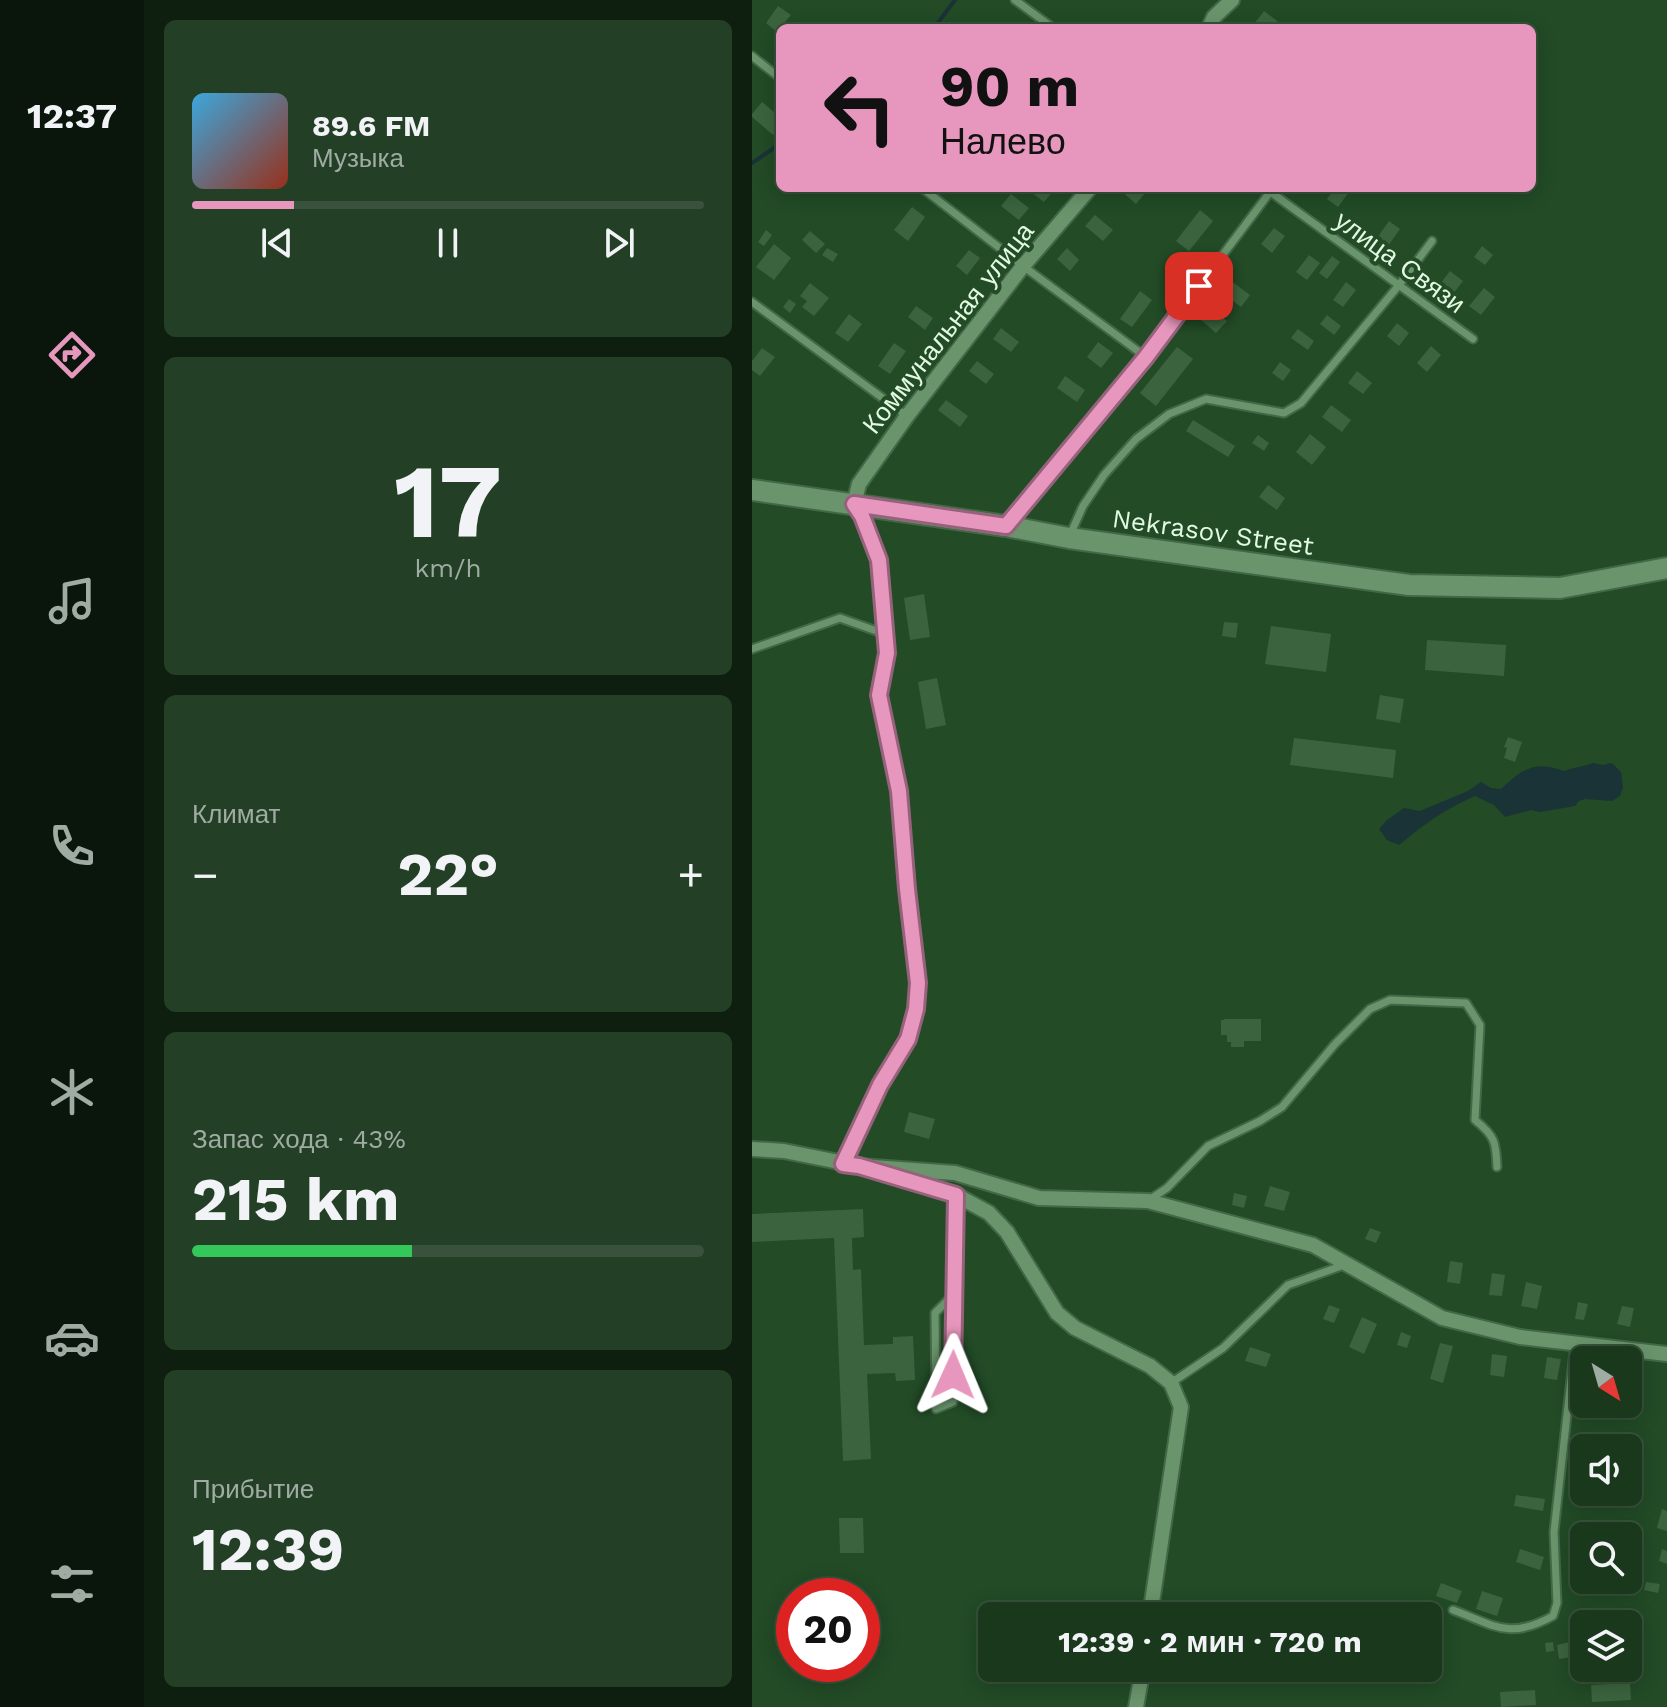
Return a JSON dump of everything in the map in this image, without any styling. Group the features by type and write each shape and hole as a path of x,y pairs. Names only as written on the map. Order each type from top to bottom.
{"main road":[{"name":"Nekrasov Street","path":"752,490 1409,585 1560,588 1667,568"}],"street":[{"path":"1211,24 1232,0"},
{"name":"Коммунальная улица","path":"854,504 859,484 907,416 1023,266 1087,192"},
{"path":"752,1149 784,1151 859,1166 955,1173 1039,1198 1148,1201 1313,1245 1442,1318 1520,1337 1667,1354"},
{"path":"859,1166 956,1195 989,1213 1007,1232 1057,1313 1075,1328 1150,1366 1171,1383 1181,1407 1152,1602"},
{"path":"1136,1707 1140,1682"}],"lane":[{"path":"1015,0 1048,24"},
{"path":"752,56 776,75"},
{"path":"927,192 1146,357"},
{"path":"1006,526 1146,357 1267,192"},
{"name":"улица Связи","path":"1271,192 1473,339"},
{"path":"1069,538 1083,506 1104,475 1136,439 1169,414 1206,399 1284,413 1301,403 1432,241"},
{"path":"752,302 907,416"},
{"path":"843,1164 880,1085 908,1039 916,1009 918,983 899,791 879,695 887,653 879,560 862,516 854,504"},
{"path":"752,649 840,618 885,634"},
{"path":"1148,1201 1167,1188 1208,1146 1282,1107 1335,1044 1370,1009 1390,1000 1466,1003 1480,1025 1475,1120 1487,1130 1496,1145 1497,1167"},
{"path":"954,1294 935,1313 936,1409 953,1402 956,1195"},
{"path":"1171,1383 1223,1348 1288,1285 1346,1264"},
{"path":"1453,1610 1507,1630 1532,1627 1553,1616 1557,1603 1554,1532 1575,1343"}],"water":[{"path":"1593,763 1612,763 1621,772 1623,787 1620,796 1612,801 1585,799 1575,806 1540,812 1531,810 1505,817 1494,805 1475,796 1435,818 1399,845 1387,840 1379,829 1404,808 1420,811 1468,791 1481,782 1501,789 1530,768 1545,766 1564,771"}],"building":[{"path":"778,6 791,15 783,24 776,24 776,31 766,23"},
{"path":"1264,11 1281,24 1254,24"},
{"path":"762,102 776,114 776,131 773,135 752,117"},
{"path":"1031,192 1052,192 1044,202"},
{"path":"1122,192 1145,193 1136,204"},
{"path":"1332,192 1349,192 1338,207 1327,199"},
{"path":"1011,194 1029,208 1019,220 1001,206"},
{"path":"912,207 925,217 908,241 894,230"},
{"path":"1200,210 1213,221 1189,251 1176,241"},
{"path":"1095,215 1113,230 1103,241 1085,226"},
{"path":"1389,221 1400,229 1388,246 1377,238"},
{"path":"1274,228 1285,236 1272,253 1261,244"},
{"path":"766,230 772,235 764,246 758,242"},
{"path":"810,231 825,244 816,253 802,240"},
{"path":"774,244 791,258 774,280 756,267"},
{"path":"1482,246 1493,255 1485,265 1474,257"},
{"path":"827,248 838,254 833,262 822,255"},
{"path":"1067,248 1079,260 1070,271 1057,259"},
{"path":"969,250 980,258 967,275 956,266"},
{"path":"1309,255 1320,263 1307,280 1296,272"},
{"path":"1332,256 1340,262 1327,279 1319,273"},
{"path":"1450,271 1463,281 1453,294 1440,284"},
{"path":"1230,280 1250,295 1241,307 1221,292"},
{"path":"1346,282 1356,290 1343,307 1333,300"},
{"path":"810,283 829,298 814,316 802,307 807,301 800,296"},
{"path":"1484,288 1495,297 1481,315 1469,306"},
{"path":"1140,291 1152,300 1132,327 1120,319"},
{"path":"789,299 796,304 790,313 783,307"},
{"path":"916,306 933,318 925,330 908,317"},
{"path":"1210,307 1227,321 1216,333 1200,319"},
{"path":"849,314 862,324 848,342 835,333"},
{"path":"1327,315 1341,326 1334,335 1320,324"},
{"path":"1397,323 1409,333 1399,346 1387,336"},
{"path":"1001,328 1019,342 1011,352 993,339"},
{"path":"1298,329 1314,341 1308,350 1291,338"},
{"path":"1098,342 1113,353 1101,368 1087,357"},
{"path":"894,343 906,351 890,374 878,366"},
{"path":"1431,346 1441,355 1427,372 1417,363"},
{"path":"1177,347 1193,359 1156,406 1140,393"},
{"path":"762,348 775,357 760,376 752,370 752,361"},
{"path":"977,361 994,374 986,384 969,371"},
{"path":"1280,362 1291,370 1283,381 1272,373"},
{"path":"1357,371 1372,383 1363,394 1348,383"},
{"path":"1065,376 1085,390 1077,402 1057,388"},
{"path":"946,400 968,416 960,427 938,410"},
{"path":"1331,405 1351,420 1342,432 1322,417"},
{"path":"1193,420 1235,446 1228,457 1186,431"},
{"path":"1310,434 1326,447 1312,465 1296,452"},
{"path":"1258,435 1269,443 1264,451 1252,443"},
{"path":"1268,485 1285,498 1277,510 1259,497"},
{"path":"924,594 930,637 910,640 904,598"},
{"path":"1224,622 1238,623 1236,638 1222,636"},
{"path":"1271,626 1331,634 1326,672 1265,664"},
{"path":"1427,640 1506,645 1504,676 1425,670"},
{"path":"937,678 946,725 926,729 918,682"},
{"path":"1380,695 1404,699 1400,723 1376,719"},
{"path":"1508,737 1522,742 1515,762 1504,758"},
{"path":"1294,738 1396,750 1393,778 1290,765"},
{"path":"1261,1019 1261,1041 1244,1041 1244,1047 1231,1047 1227,1035 1221,1035 1221,1020"},
{"path":"909,1112 935,1119 929,1139 904,1132"},
{"path":"1270,1186 1290,1192 1284,1211 1264,1206"},
{"path":"1234,1193 1247,1196 1244,1208 1232,1205"},
{"path":"863,1209 864,1237 852,1238 853,1270 861,1269 864,1345 893,1344 893,1337 913,1336 915,1380 896,1381 895,1373 867,1374 871,1459 843,1461 834,1238 752,1242 752,1214"},
{"path":"1370,1228 1381,1232 1376,1243 1365,1239"},
{"path":"1450,1261 1463,1263 1460,1284 1447,1282"},
{"path":"1492,1273 1505,1275 1502,1296 1489,1295"},
{"path":"1526,1282 1542,1286 1537,1309 1521,1306"},
{"path":"1578,1302 1588,1304 1584,1320 1575,1319"},
{"path":"1329,1305 1340,1309 1334,1323 1323,1319"},
{"path":"1622,1306 1634,1308 1630,1327 1617,1324"},
{"path":"1362,1317 1377,1324 1364,1354 1349,1347"},
{"path":"1401,1332 1411,1336 1407,1348 1397,1345"},
{"path":"1440,1343 1453,1346 1443,1383 1430,1379"},
{"path":"1250,1347 1271,1354 1266,1367 1245,1361"},
{"path":"1492,1354 1507,1356 1504,1377 1490,1375"},
{"path":"1547,1357 1561,1359 1557,1380 1544,1378"},
{"path":"1516,1495 1545,1499 1543,1511 1514,1506"},
{"path":"1662,1509 1667,1511 1667,1531 1657,1528"},
{"path":"839,1518 863,1518 864,1553 840,1553"},
{"path":"1520,1549 1544,1557 1540,1570 1516,1562"},
{"path":"1662,1549 1667,1551 1667,1564 1659,1561"},
{"path":"1646,1582 1660,1584 1658,1593 1644,1590"},
{"path":"1441,1583 1462,1591 1457,1603 1436,1596"},
{"path":"1482,1591 1503,1598 1497,1616 1476,1609"},
{"path":"1553,1642 1554,1651 1546,1652 1545,1643"},
{"path":"1570,1642 1570,1657 1559,1659 1557,1645"},
{"path":"1630,1683 1631,1700 1592,1702 1591,1685"},
{"path":"1535,1690 1536,1705 1501,1707 1500,1692"}],"waterway":[{"path":"937,24 955,0"},
{"path":"752,163 776,145"}],"route":[{"path":"953,1375 956,1195 843,1164 880,1085 908,1039 916,1009 918,983 899,791 879,695 887,653 879,560 862,516 854,504 1006,526 1146,357 1199,286"}]}
